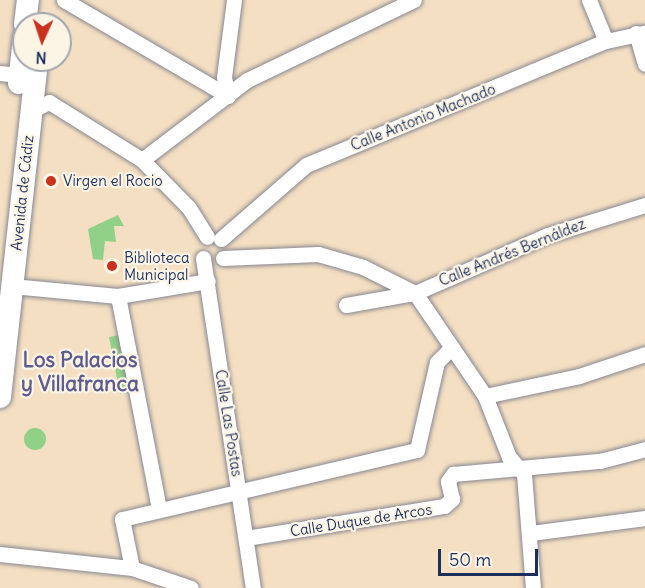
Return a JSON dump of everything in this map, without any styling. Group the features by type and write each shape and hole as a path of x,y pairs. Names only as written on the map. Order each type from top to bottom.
{"main road":[{"name":"Avenida de Cádiz","path":"0,254 19,72"},
{"name":"Avenida de Cádiz","path":"0,397 32,110 20,72"}],"street":[{"path":"64,0 228,96"},
{"path":"228,96 224,77 234,0"},
{"path":"142,160 247,80 335,34 414,0"},
{"path":"589,0 606,41"},
{"path":"641,33 645,64"},
{"name":"Calle Antonio Machado","path":"214,238 306,165 606,41 641,33"},
{"path":"32,110 49,102 142,160 226,248 223,258"},
{"name":"Calle Andrés Bernáldez","path":"345,305 415,293 548,235 645,205"},
{"path":"214,238 200,246 203,258 215,263 223,258 318,254 363,267 415,293 449,350 485,396 518,467 525,476 531,533 533,588"},
{"name":"Calle Las Postas","path":"203,258 253,588"},
{"path":"12,286 118,296 208,281"},
{"path":"118,296 159,508"},
{"path":"132,568 122,519 239,488 417,450 437,362 449,350"},
{"path":"485,396 579,376 645,354"},
{"path":"518,467 600,461 645,449"},
{"name":"Calle Duque de Arcos","path":"246,538 444,506 452,499 448,481 453,474 518,467"},
{"path":"531,533 645,518"},
{"path":"0,554 132,568 191,588"}],"green space":[{"path":"118,215 124,226 114,226 116,242 105,241 103,260 93,259 88,229"},
{"path":"119,335 130,393 120,394 109,337"},
{"path":"35,428 45,435 46,439 39,449 35,450 25,443 24,439 31,429"}],"place":[{"name":"Virgen el Rocio","path":"51,181"},
{"name":"Biblioteca Municipal","path":"112,266"}],"district":[{"name":"Los Palacios y Villafranca","path":"80,372"}]}
